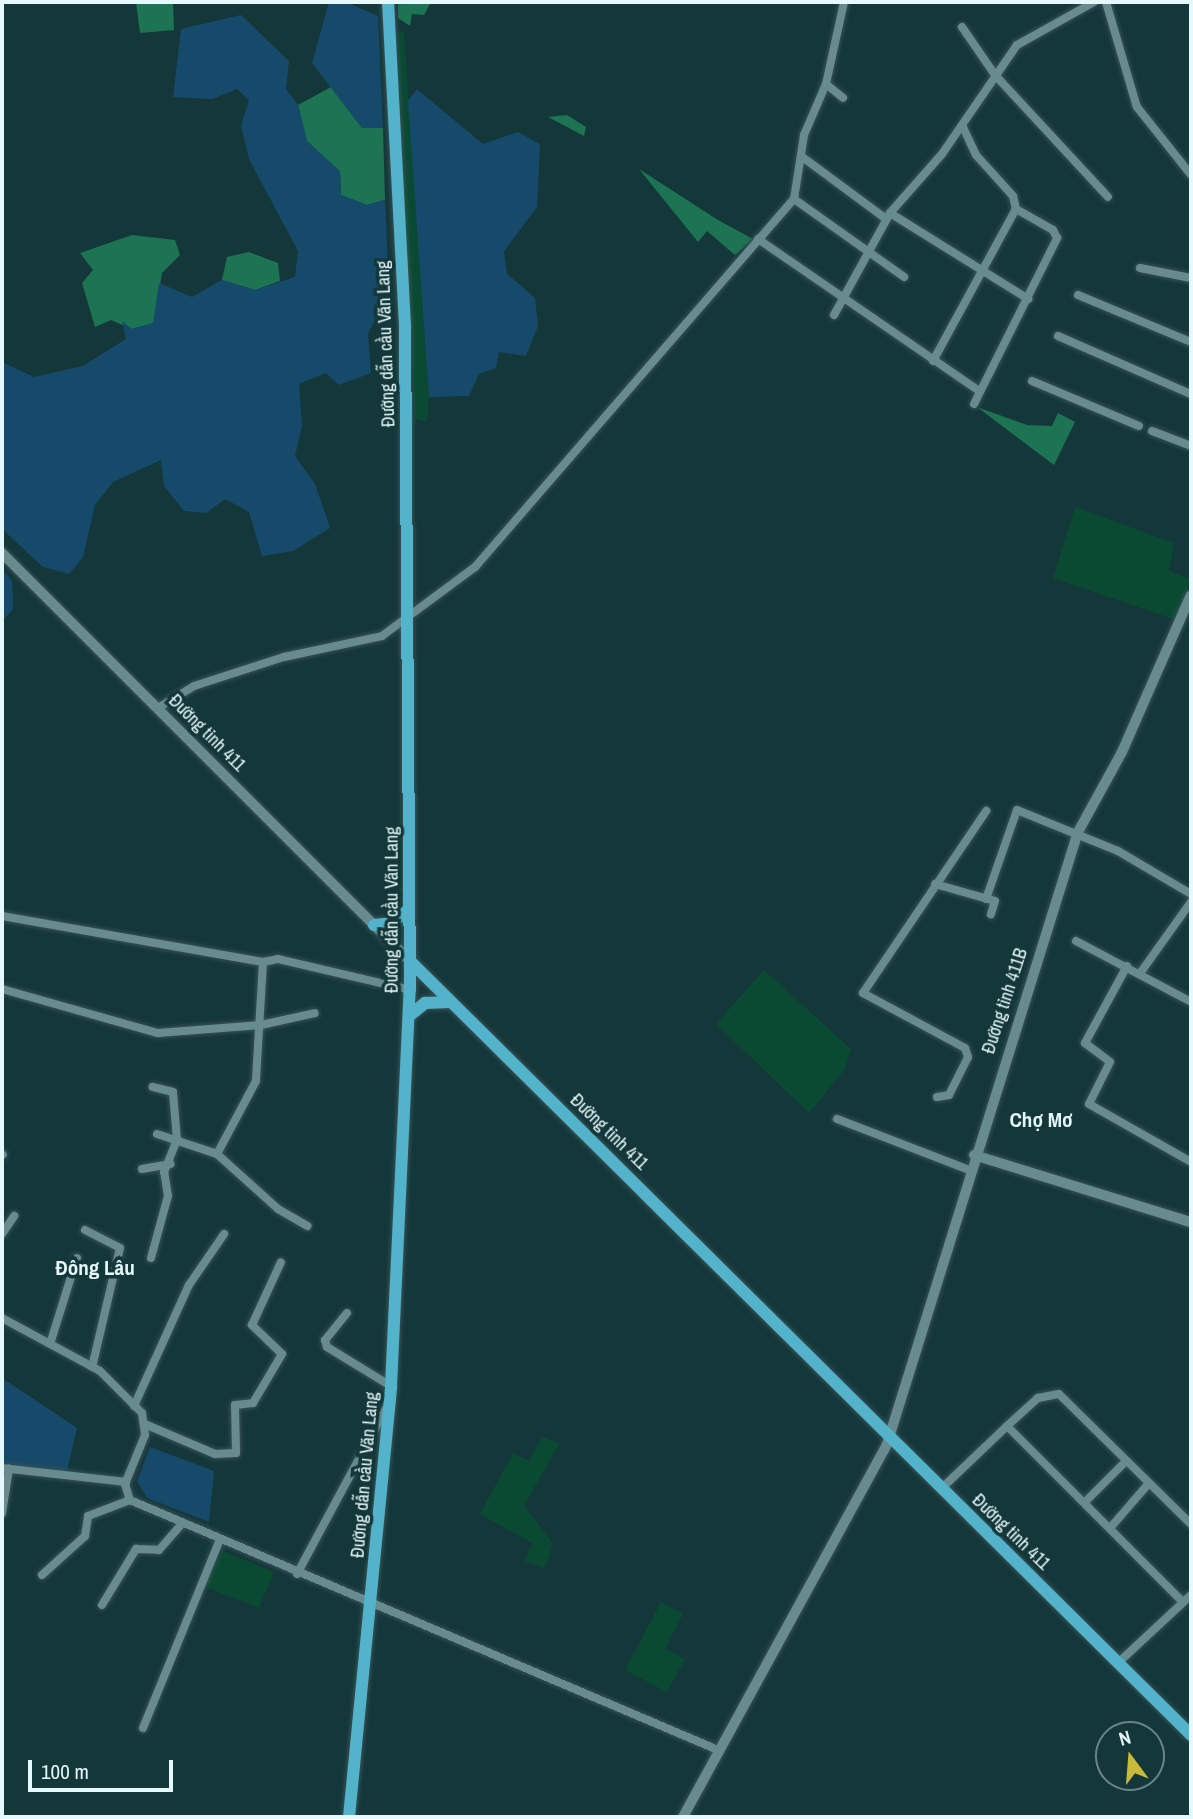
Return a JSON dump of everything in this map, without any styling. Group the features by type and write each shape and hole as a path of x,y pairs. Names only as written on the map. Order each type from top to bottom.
{"main road":[{"name":"Đường dẫn cầu Văn Lang","path":"349,1817 391,1386 410,990 405,326 388,2"},
{"name":"Đường tỉnh 411","path":"2,553 1191,1735"},
{"name":"Đường tỉnh 411B","path":"683,1817 889,1432 1077,832 1122,752 1191,595"},
{"path":"374,925 392,923 409,909"},
{"path":"409,1016 425,1003 451,1002"}],"street":[{"path":"158,708 194,686 284,657 368,642 409,616 475,567 794,199 801,156 826,83 844,2"},
{"path":"834,315 845,300 888,216 962,125 995,75 1023,40 1094,2"},
{"path":"1106,2 1137,107 1191,175"},
{"path":"962,27 995,75 1108,197"},
{"path":"826,83 843,98"},
{"path":"933,361 1016,209 1013,195 976,155 962,125"},
{"path":"801,156 888,216 981,274 1028,299"},
{"path":"794,199 867,254 904,277"},
{"path":"974,404 1057,238 1054,230 1016,209"},
{"path":"758,239 979,391"},
{"path":"1140,268 1191,278"},
{"path":"1078,295 1191,342"},
{"path":"1058,336 1191,394"},
{"path":"1032,381 1139,426"},
{"path":"1152,431 1191,446"},
{"path":"986,900 1015,810 1077,832 1191,894"},
{"path":"937,1097 949,1095 968,1057 965,1048 863,996 986,811"},
{"path":"935,884 996,903 991,915"},
{"path":"1141,972 1191,902"},
{"path":"2,916 263,962 278,959 410,990"},
{"path":"1076,942 1141,972 1191,1002"},
{"path":"217,1154 256,1081 263,962"},
{"path":"1127,966 1085,1044 1110,1062 1089,1104 1191,1162"},
{"path":"2,989 158,1033 261,1025 315,1013"},
{"path":"151,1258 168,1196 164,1172 171,1164 177,1140 173,1092 153,1087"},
{"path":"837,1119 969,1170"},
{"path":"157,1134 217,1154 278,1209 308,1226"},
{"path":"974,1155 1191,1222"},
{"path":"142,1169 171,1164"},
{"path":"2,1234 14,1216"},
{"path":"85,1230 120,1248 92,1367"},
{"path":"134,1406 187,1288 224,1234"},
{"path":"50,1344 77,1258"},
{"path":"2,1318 92,1367 134,1406 146,1425 215,1454 236,1453 235,1405 253,1403 282,1354 252,1325 281,1262"},
{"path":"347,1312 325,1340 327,1347 391,1386"},
{"path":"942,1489 1038,1398 1059,1394 1191,1524"},
{"path":"297,1574 388,1404"},
{"path":"130,1500 126,1482 146,1425"},
{"path":"1007,1426 1111,1527 1183,1602"},
{"path":"1085,1502 1126,1461"},
{"path":"2,1513 5,1468 126,1482"},
{"path":"1111,1527 1149,1483"},
{"path":"42,1575 85,1536 88,1516 130,1500 180,1526 371,1603 718,1750"},
{"path":"102,1605 136,1549 159,1550 180,1526"},
{"path":"143,1728 219,1542"},
{"path":"1119,1662 1191,1595"}],"green space":[{"path":"136,2 173,2 174,30 140,33"},
{"path":"398,2 431,2 424,15 412,14 410,26 398,18"},
{"path":"404,32 429,397 427,422 415,419 397,33"},
{"path":"331,87 362,128 383,128 385,200 367,205 341,195 340,172 307,141 298,105"},
{"path":"567,115 586,127 584,136 548,117"},
{"path":"639,169 718,220 753,239 735,255 707,231 698,242"},
{"path":"132,235 175,240 180,255 162,273 154,323 132,329 111,320 95,327 82,283 93,270 80,253"},
{"path":"249,252 278,263 280,281 255,290 222,280 227,257"},
{"path":"977,407 1027,425 1052,426 1058,413 1075,422 1054,465"},
{"path":"1075,507 1174,543 1169,571 1191,579 1176,620 1053,578"},
{"path":"764,970 851,1049 845,1069 809,1113 716,1024"},
{"path":"542,1437 560,1443 524,1505 553,1544 545,1568 525,1561 532,1543 480,1514 513,1453 529,1461"},
{"path":"223,1551 274,1572 259,1608 203,1586"},
{"path":"661,1602 683,1614 665,1649 685,1659 667,1692 625,1670"}],"water":[{"path":"329,2 346,2 378,16 383,128 362,128 312,63"},
{"path":"241,15 289,61 286,89 298,105 307,141 340,171 341,195 367,205 385,200 390,314 375,320 368,334 371,373 339,385 326,373 299,384 302,426 295,456 315,484 330,528 293,551 262,556 249,512 225,499 206,513 184,511 164,486 161,460 113,482 95,505 83,557 69,574 43,567 2,529 2,362 34,377 83,366 126,339 122,321 132,329 153,323 159,283 192,297 222,280 255,290 295,277 298,251 249,159 241,126 249,100 237,89 212,99 173,97 181,29"},
{"path":"417,89 483,144 518,132 540,144 537,207 504,251 507,274 535,298 538,326 526,356 499,352 496,368 479,374 469,396 429,397 408,101"},
{"path":"2,570 12,580 13,609 2,621"},
{"path":"2,1378 77,1428 67,1471 2,1463"},
{"path":"150,1447 214,1471 209,1522 147,1498 137,1481"}],"district":[{"name":"Chợ Mơ","path":"1041,1120"},
{"name":"Đông Lâu","path":"95,1268"}]}
